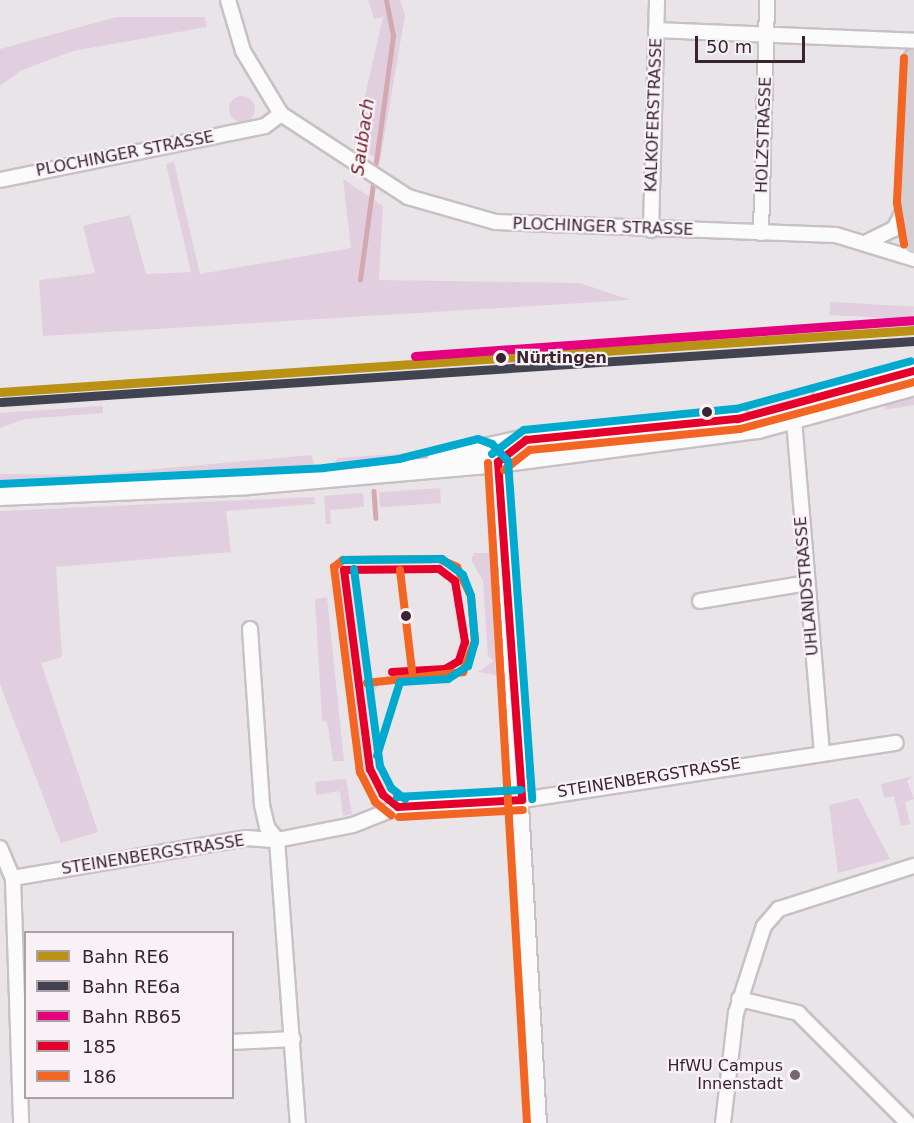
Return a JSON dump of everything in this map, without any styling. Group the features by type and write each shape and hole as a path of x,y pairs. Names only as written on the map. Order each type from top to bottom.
{"main road":[{"path":"914,59 911,159 907,204 914,242"},
{"path":"401,469 480,449 526,441 738,419 914,371"},
{"path":"0,495 248,484 498,462 794,420 914,385"},
{"path":"794,420 797,412 825,397"},
{"path":"498,462 526,441"}],"street":[{"name":"PLOCHINGER STRASSE","path":"228,0 243,51 281,114 361,170 408,197 496,222 761,233 867,242 914,259"},
{"name":"KALKOFERSTRASSE","path":"651,230 657,0"},
{"name":"HOLZSTRASSE","path":"761,233 767,0"},
{"path":"656,30 914,41"},
{"name":"PLOCHINGER STRASSE","path":"0,180 265,126 281,114"},
{"path":"867,242 894,229 907,204"},
{"name":"UHLANDSTRASSE","path":"794,420 822,751"},
{"path":"480,449 498,462 522,800 538,1123"},
{"path":"700,601 807,583"},
{"path":"250,629 262,804 267,827 277,840 298,1123"},
{"name":"STEINENBERGSTRASSE","path":"14,878 246,838 277,840 354,825 398,807 522,800 822,751 896,743"},
{"path":"0,848 14,878 21,1123"},
{"path":"723,1123 739,999 764,926 779,909 914,866"},
{"path":"739,999 798,1013 908,1123"},
{"path":"234,1042 293,1039"}],"shaded area":[{"path":"368,0 400,0 405,15 380,161 354,144 383,17 374,19"},
{"path":"116,17 205,17 207,27 73,51 22,70 0,86 0,49"},
{"path":"242,96 251,100 255,109 251,118 242,122 233,118 229,109 233,100"},
{"path":"174,162 200,274 351,248 343,179 383,206 379,280 580,283 630,300 43,336 39,280 95,273 83,226 130,215 146,274 191,272 166,164"},
{"path":"830,302 914,306 913,319 829,315"},
{"path":"914,398 914,405 884,410 886,403"},
{"path":"103,406 103,413 24,419 0,428 0,413"},
{"path":"411,453 383,461 334,465 337,458"},
{"path":"311,455 316,470 0,486 0,474 89,475"},
{"path":"440,488 441,503 380,507 379,492"},
{"path":"363,493 364,507 330,510 331,524 326,524 324,496"},
{"path":"314,497 315,504 226,511 231,552 56,567 62,657 41,663 98,832 61,843 0,684 0,511"},
{"path":"474,553 490,553 496,675 478,672 494,661 488,656 483,581 471,560"},
{"path":"327,597 344,761 333,761 327,721 322,721 315,599"},
{"path":"378,680 380,682 367,708 365,683"},
{"path":"913,776 907,781 914,799 905,802 910,824 901,826 894,796 884,798 881,784"},
{"path":"346,779 352,814 343,816 340,791 316,795 315,782"},
{"path":"858,798 890,859 838,873 829,805"}],"waterway":[{"name":"Saubach","path":"360,280 393,36 386,0"},
{"name":"Saubach","path":"374,491 376,518"}],"rail line":[{"name":"RB65","path":"415,356 913,320"},
{"name":"RE6","path":"0,392 914,330"},
{"name":"RE6a","path":"1,402 914,341"}],"transit line":[{"name":"186","path":"904,58 897,203 904,244"},
{"path":"492,454 524,430 736,409 911,361"},
{"name":"185","path":"498,462 526,440 738,419 914,371"},
{"name":"186","path":"504,470 530,450 740,429 914,382"},
{"path":"0,484 324,468 399,459 478,439 492,444 508,461 532,799"},
{"name":"185","path":"498,462 522,800"},
{"name":"186","path":"488,463 527,1123"},
{"name":"186","path":"367,683 463,672 475,641 471,596 457,567 439,559 343,560 334,567 360,772 375,802 391,815"},
{"path":"344,560 442,559 463,575 471,596 475,642 468,666 448,679 400,682 377,756"},
{"path":"354,569 380,766 391,788 405,799"},
{"name":"185","path":"344,570 439,569 455,581 465,642 459,661 445,669 392,672"},
{"name":"185","path":"344,570 370,769 383,795 398,807"},
{"name":"186","path":"400,570 412,671"},
{"path":"397,797 521,790"},
{"name":"185","path":"398,807 522,800"},
{"name":"186","path":"399,817 523,810"}],"place":[{"name":"Nürtingen","path":"501,358"},
{"name":"HfWU Campus Innenstadt","path":"795,1075"}]}
